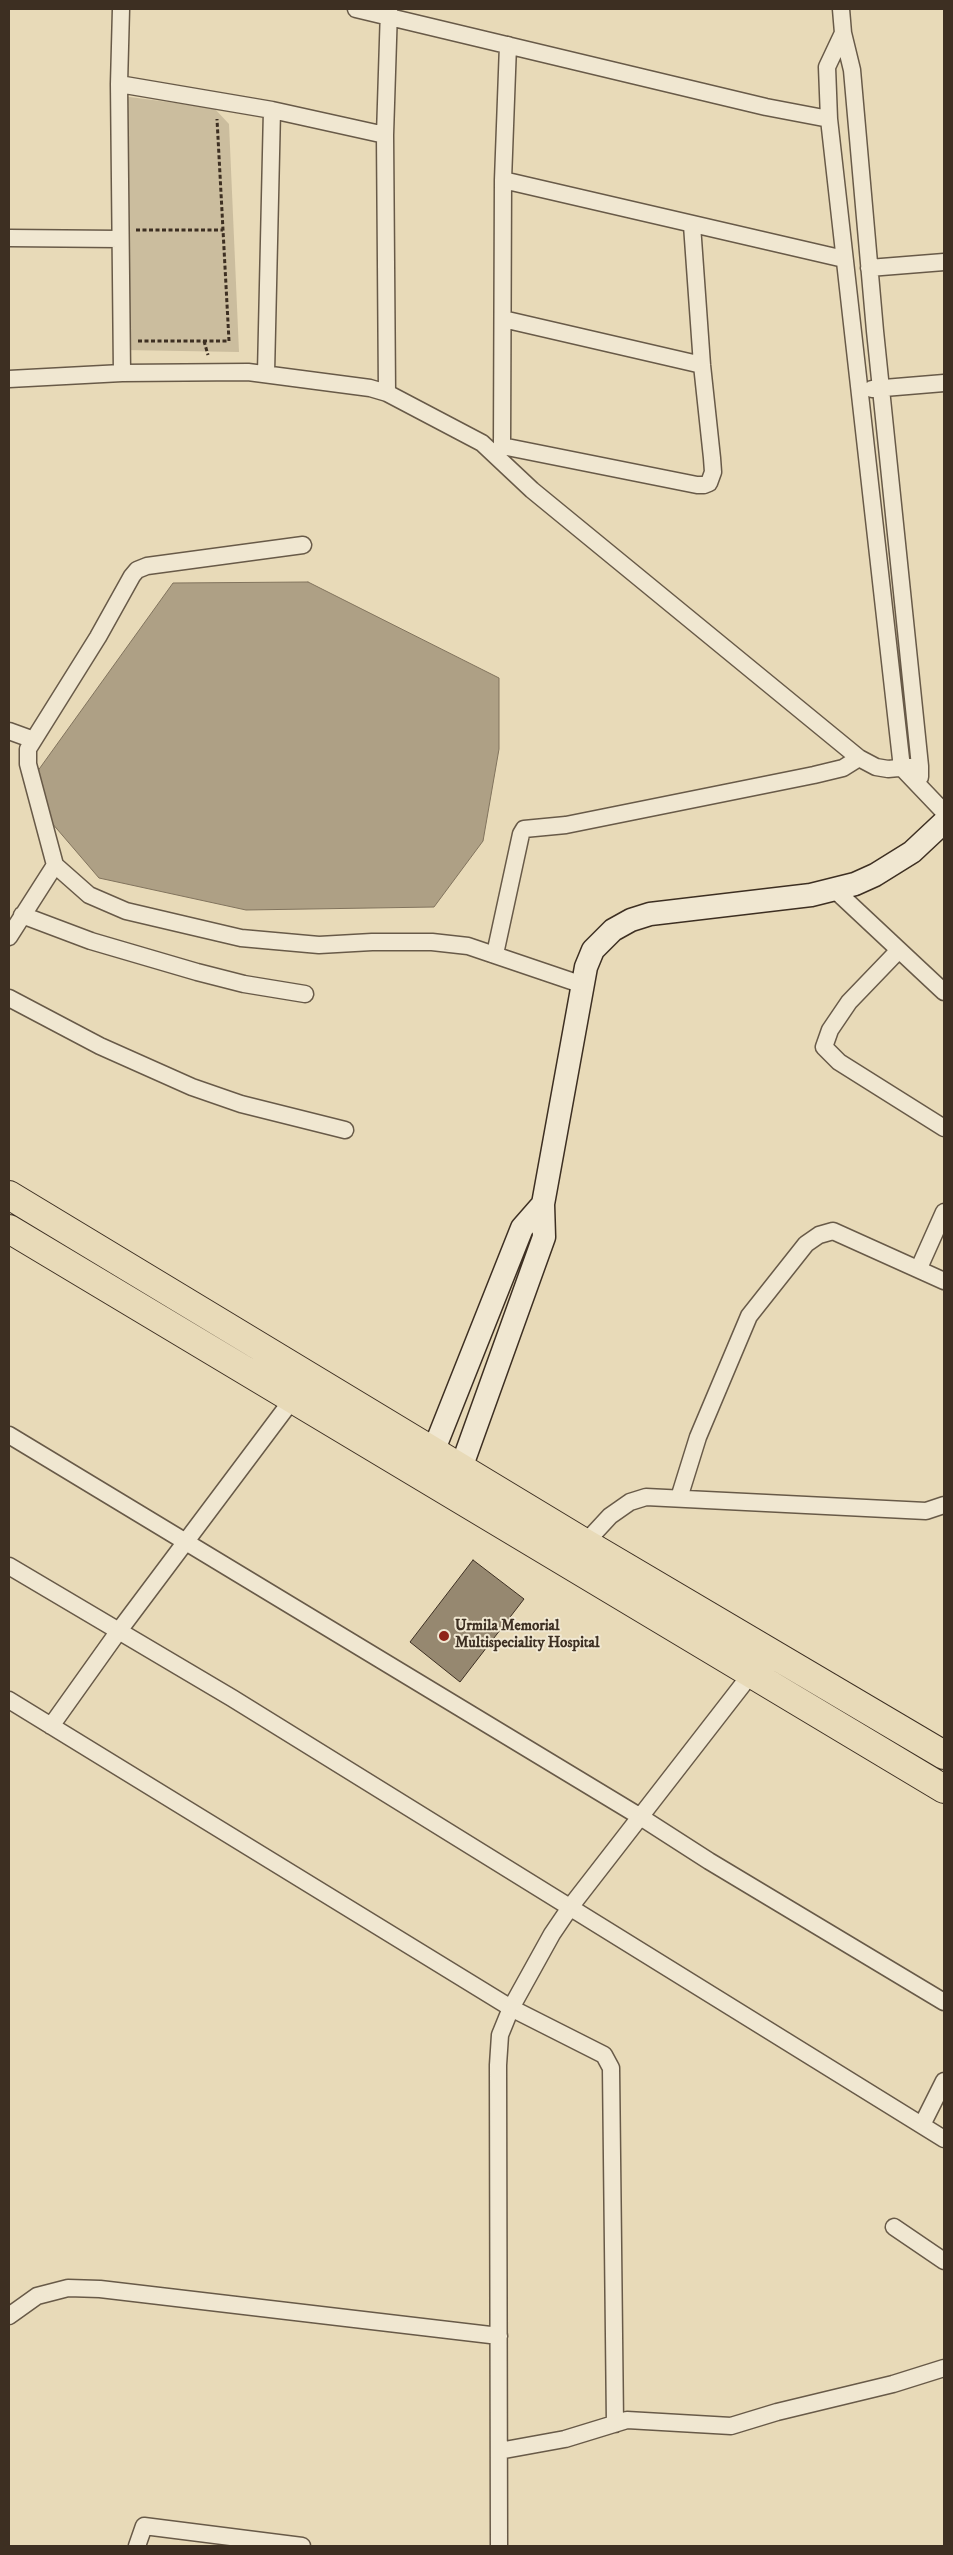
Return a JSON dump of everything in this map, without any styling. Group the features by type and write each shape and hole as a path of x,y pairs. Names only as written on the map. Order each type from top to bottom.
{"highway":[{"path":"9,1195 585,1543 944,1755"},
{"path":"9,1230 944,1789"}],"street":[{"path":"121,9 119,84 126,239 122,373"},
{"path":"356,9 389,12 508,46 766,107 829,118"},
{"path":"841,9 852,70 869,268 920,766 919,785"},
{"path":"387,393 385,135 389,12"},
{"path":"844,33 827,67 829,118 902,768 944,812"},
{"path":"508,46 503,180 503,319 498,450 532,490 859,758 876,767 902,768 920,766"},
{"path":"119,84 272,110 385,135"},
{"path":"266,373 272,110"},
{"path":"503,180 844,259"},
{"path":"9,378 122,373 266,373 370,388 387,393 498,450 696,485 707,485 712,478 713,465 702,365 692,225"},
{"path":"9,238 126,239"},
{"path":"869,268 944,262"},
{"path":"503,319 702,365"},
{"path":"859,390 944,383"},
{"path":"303,545 147,566 138,570 28,748 28,764 55,865 89,895 126,910 241,938 319,945 372,942 432,942 468,946 583,985"},
{"path":"9,731 32,739"},
{"path":"495,954 521,834 524,829 566,825 814,775 843,768 859,758"},
{"path":"447,1492 461,1468 544,1237 543,1204 583,985 593,950 613,930 631,920 650,914 835,890 868,878 912,852 944,822"},
{"path":"9,937 55,865"},
{"path":"835,890 944,991"},
{"path":"22,915 91,941 197,972 244,984 306,994"},
{"path":"899,950 849,1002 830,1030 824,1048 839,1062 944,1128"},
{"path":"9,998 100,1046 192,1087 241,1104 345,1130"},
{"path":"422,1478 435,1452 522,1228 543,1204"},
{"path":"919,1268 944,1212"},
{"path":"679,1498 698,1437 749,1316 806,1244 819,1235 833,1230 944,1280"},
{"path":"51,1726 118,1632 292,1400"},
{"path":"9,1435 944,2002"},
{"path":"585,1543 610,1516 630,1502 646,1497 926,1510 944,1505"},
{"path":"9,1566 232,1698 571,1906 944,2139"},
{"path":"499,2546 498,2065 500,2035 511,2008 552,1934 571,1906 751,1674"},
{"path":"9,1700 511,2008 604,2055 611,2068 614,2424"},
{"path":"922,2125 944,2081"},
{"path":"894,2227 944,2261"},
{"path":"9,2316 37,2296 68,2288 100,2289 499,2336"},
{"path":"499,2451 565,2439 627,2420 731,2426 777,2412 893,2384 944,2368"},
{"path":"137,2546 144,2526 302,2546"}],"path":[{"path":"207,117 226,117"},
{"path":"136,332 136,341 230,341 217,118"},
{"path":"126,239 132,230 223,230"}],"shaded area":[{"path":"122,96 214,108 229,124 239,352 125,350"},
{"path":"308,582 499,678 499,749 483,841 434,907 246,910 99,878 45,815 37,772 173,583"}],"building":[{"path":"473,1560 524,1599 460,1682 410,1642"}],"place":[{"name":"Urmila Memorial Multispeciality Hospital","path":"444,1636"}]}
